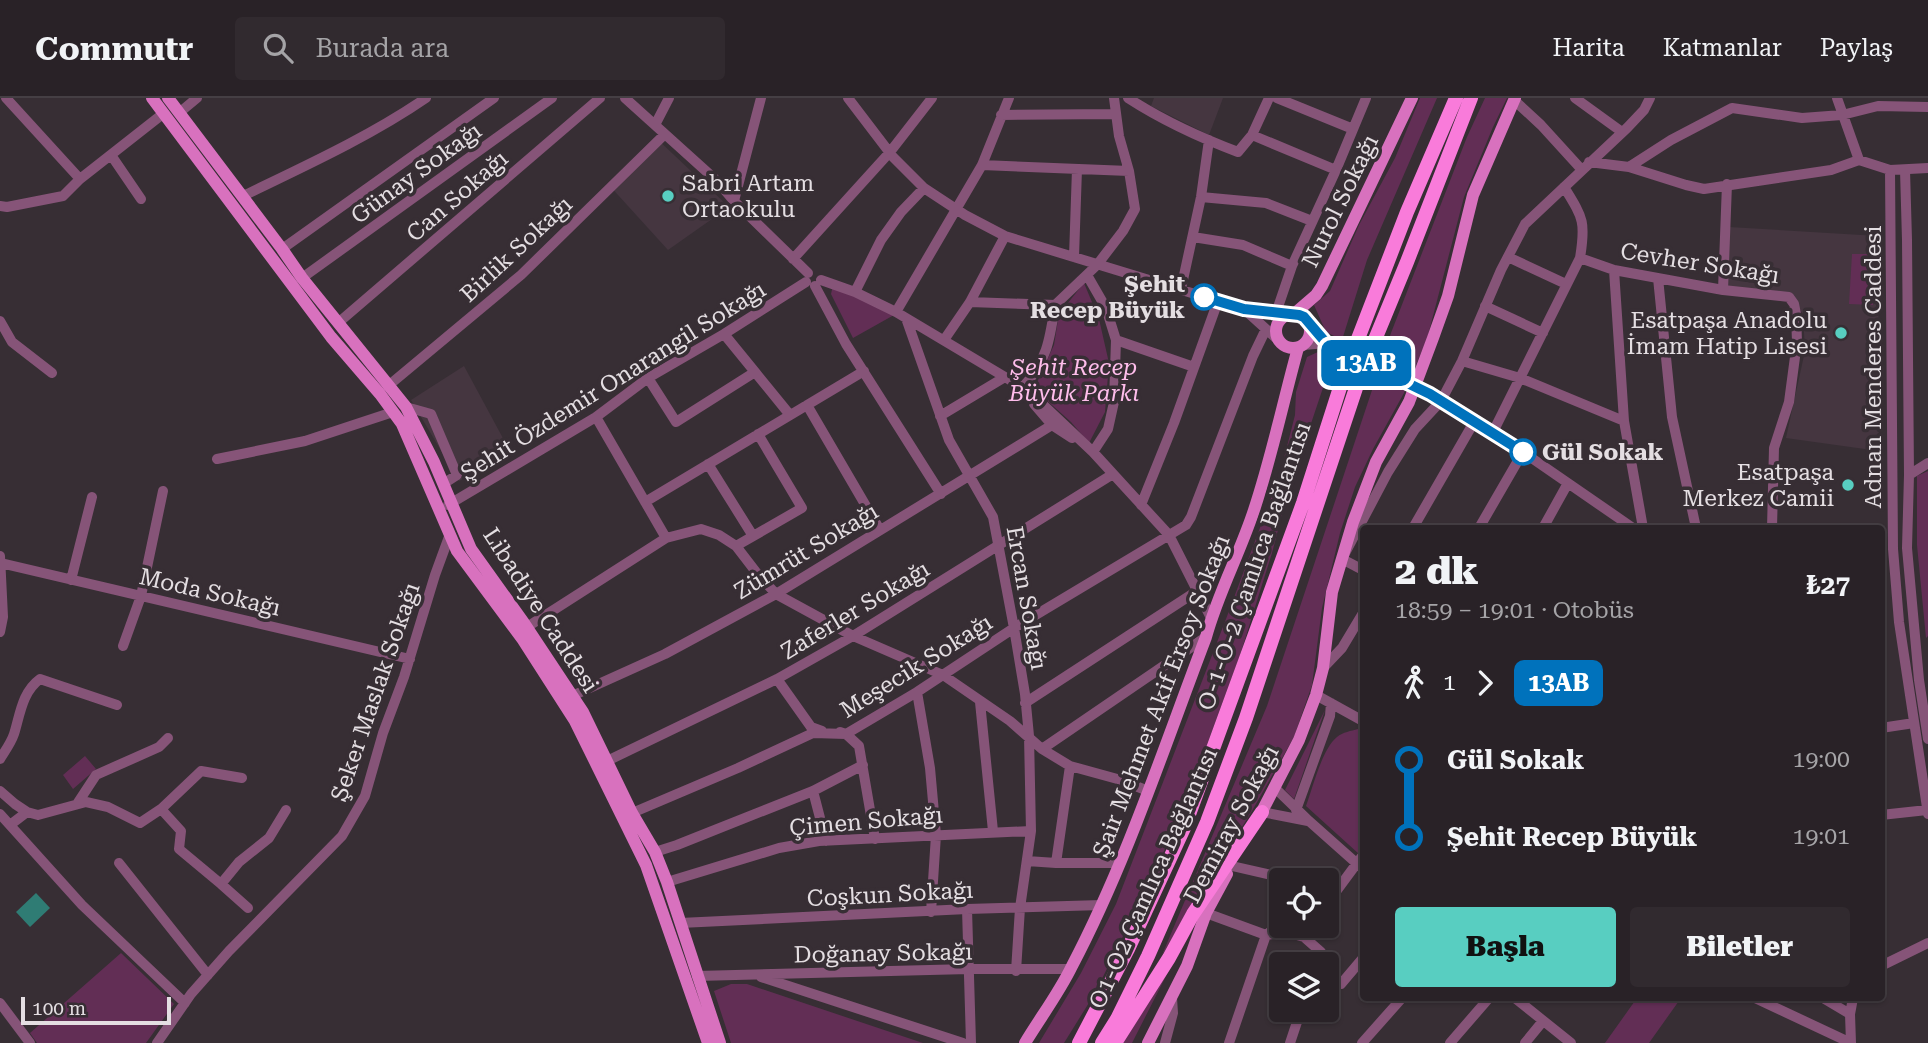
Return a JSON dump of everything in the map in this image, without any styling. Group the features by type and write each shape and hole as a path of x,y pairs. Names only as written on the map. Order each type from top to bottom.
{"highway":[{"name":"O-1-O-2 Çamlıca Bağlantısı","path":"1079,1043 1129,949 1184,828 1303,503 1344,374 1407,212 1456,98"},
{"name":"O1-O2 Çamlıca Bağlantısı","path":"1102,1043 1148,956 1207,822 1250,706 1360,376 1471,98"},
{"path":"1115,1043 1169,958 1193,914 1262,812"}],"main road":[{"name":"Libadiye Caddesi","path":"152,98 331,337 402,424 445,506 525,634 575,722 646,865 708,1043"},
{"name":"Libadiye Caddesi","path":"168,98 302,278 406,407 443,484 450,534 457,551 525,634 583,712 632,813 655,852 720,1043"},
{"name":"Nurol Sokağı","path":"1286,314 1316,295 1322,286 1412,98"},
{"name":"Demiray Sokağı","path":"1147,1043 1187,966 1206,914 1299,740 1323,668 1332,592 1353,522 1376,462 1409,402 1448,296 1473,195 1514,99"},
{"path":"1281,343 1293,348 1300,347 1310,337 1310,326 1304,317 1286,314 1277,326 1276,331 1287,362 1284,398"},
{"name":"Şair Mehmet Akif Ersoy Sokağı","path":"1025,1043 1071,969 1120,863 1253,512 1300,347"}],"street":[{"path":"6,98 80,179"},
{"path":"179,113 197,98"},
{"path":"243,196 314,162 426,98"},
{"path":"282,249 494,98"},
{"name":"Günay Sokağı","path":"302,278 552,98"},
{"name":"Can Sokağı","path":"338,323 600,98"},
{"path":"625,98 717,181 813,280 846,344 941,494"},
{"path":"655,125 669,98"},
{"path":"734,201 761,98"},
{"path":"848,98 890,152 924,188 964,215 1005,236 1244,309 1286,314 1292,265 1366,98"},
{"path":"793,259 890,152 932,98"},
{"path":"901,315 956,208 982,165 1009,98"},
{"path":"1022,388 1035,375 1050,341 1055,304 1097,265 1123,231 1135,209 1129,171 1119,136 1114,98"},
{"path":"1128,98 1145,109 1238,152 1252,135 1269,98"},
{"path":"1145,109 1149,98"},
{"path":"1277,98 1353,129"},
{"path":"1575,98 1590,102 1622,132"},
{"path":"1360,568 1342,559 1388,472 1415,429 1441,401 1525,225 1644,110 1650,98"},
{"path":"1838,98 1859,160"},
{"path":"1514,99 1585,166 1629,167 1704,188 1831,170 1859,160 1890,170 1928,168"},
{"path":"1629,167 1671,140 1732,108 1802,118 1842,115 1878,106 1928,107"},
{"path":"0,206 63,197 80,179 164,113"},
{"path":"1001,115 1116,114"},
{"name":"Birlik Sokağı","path":"388,386 521,275 665,134"},
{"path":"1252,135 1336,170"},
{"path":"1181,289 1201,197 1209,140"},
{"path":"111,155 141,199"},
{"path":"982,165 1129,171"},
{"path":"1074,257 1077,169"},
{"name":"Adnan Menderes Caddesi","path":"1890,170 1894,549 1899,622 1928,812"},
{"name":"Adnan Menderes Caddesi","path":"1905,170 1908,240 1907,548 1916,655 1928,739"},
{"path":"1723,290 1727,184"},
{"path":"1492,434 1580,258 1584,235 1582,216 1564,187"},
{"path":"855,292 881,240 901,212 924,188"},
{"path":"1201,197 1266,203 1312,221"},
{"path":"944,340 970,302 1005,236"},
{"path":"1193,237 1243,245 1292,265"},
{"path":"1508,257 1566,284"},
{"name":"Cevher Sokağı","path":"1580,258 1614,270 1723,290 1790,297 1794,304 1797,342 1789,402 1774,448 1772,525"},
{"path":"1614,270 1624,421 1642,525"},
{"path":"1087,275 1106,308 1116,340 1114,402 1108,429 1093,452"},
{"path":"1658,278 1672,417 1695,525"},
{"path":"813,280 855,292 901,315 1039,401 1093,452 1169,535 1211,618"},
{"name":"Şehit Özdemir Onarangil Sokağı","path":"445,506 596,417 648,379 813,280"},
{"path":"1141,505 1218,301"},
{"path":"970,302 1055,304"},
{"path":"1485,306 1543,333"},
{"path":"1244,309 1281,343"},
{"name":"Ercan Sokağı","path":"901,315 950,440 993,517 1014,628 1029,736 1031,831 1020,908 1016,971"},
{"path":"0,321 12,342 52,373"},
{"path":"1310,326 1327,344 1430,394 1523,452 1628,525"},
{"name":"Meşecik Sokağı","path":"632,813 813,733 846,734 917,692 1014,628 1186,525 1266,329"},
{"path":"724,334 790,415"},
{"path":"1116,340 1194,367"},
{"path":"1300,347 1327,344"},
{"path":"1462,361 1520,378 1624,421"},
{"path":"645,502 864,371"},
{"path":"648,379 676,422 755,372"},
{"path":"940,416 1004,377"},
{"path":"1022,388 1052,425 1093,452"},
{"path":"807,405 880,530"},
{"path":"406,407 431,414 457,475 443,484"},
{"path":"217,459 304,441 393,412"},
{"path":"596,417 666,538"},
{"path":"1415,525 1474,422"},
{"name":"Zümrüt Sokağı","path":"572,696 665,654 776,594 1052,425"},
{"path":"736,546 802,508 758,434"},
{"path":"1481,525 1523,452"},
{"path":"1909,475 1928,463"},
{"path":"708,464 753,536"},
{"name":"Zaferler Sokağı","path":"607,761 777,679 853,636 1113,474"},
{"path":"1545,525 1568,484"},
{"path":"123,646 141,596 163,491"},
{"path":"71,580 92,497"},
{"path":"1613,525 1617,518"},
{"path":"525,634 666,538 701,529 719,535 736,546 776,594 853,636 943,675 1010,721 1042,750 1070,766 1121,780 1148,791"},
{"name":"Şeker Maslak Sokağı","path":"157,1043 208,975 342,836 365,796 383,733 450,534"},
{"path":"1885,550 1907,548"},
{"path":"0,632 3,617 1,560"},
{"name":"Moda Sokağı","path":"1,560 71,580 410,659"},
{"path":"1025,703 1197,591"},
{"path":"1323,668 1342,648 1360,618"},
{"path":"1042,750 1206,636"},
{"path":"1916,655 1928,656"},
{"path":"0,759 13,737 20,710 32,685 40,679 117,705"},
{"path":"777,679 811,727 820,731 835,730 846,734 859,746 875,839"},
{"path":"917,692 930,768 936,835 931,912"},
{"path":"1316,695 1360,719"},
{"path":"980,702 993,831"},
{"path":"1296,810 1331,716 1331,703"},
{"path":"1885,727 1914,723"},
{"path":"78,804 96,775 159,747 168,738"},
{"path":"655,852 813,791 863,765"},
{"path":"1056,863 1070,766"},
{"path":"0,791 15,804 38,815 86,802 108,807 140,823 162,809 201,771 242,778"},
{"path":"1275,788 1296,810 1360,861"},
{"path":"813,791 826,841"},
{"path":"162,809 181,831 179,849 248,908"},
{"path":"221,884 239,862 269,838 286,810"},
{"path":"10,825 27,811"},
{"path":"1262,812 1309,821"},
{"path":"1885,815 1928,812"},
{"path":"0,814 82,905 185,1003"},
{"name":"Çimen Sokağı","path":"667,882 779,848 826,841 1031,831"},
{"path":"1027,861 1120,863"},
{"path":"119,863 208,975"},
{"path":"1339,889 1360,863"},
{"path":"1232,866 1269,874"},
{"name":"Coşkun Sokağı","path":"680,923 1102,905"},
{"path":"967,909 971,1043"},
{"path":"1206,914 1269,935"},
{"path":"1229,1043 1269,933"},
{"path":"1305,938 1321,952"},
{"path":"1885,965 1928,943"},
{"path":"1339,983 1360,962"},
{"name":"Doğanay Sokağı","path":"697,976 1071,969"},
{"path":"753,975 963,1043"},
{"path":"1165,1043 1173,1013 1172,998"},
{"path":"1362,1043 1399,1001"},
{"path":"1450,1043 1486,1001"},
{"path":"1519,1001 1571,1043"},
{"path":"1762,1001 1851,1043 1852,1001"},
{"path":"1827,1001 1850,1014"},
{"path":"0,1003 30,1043"},
{"path":"1525,1043 1543,1021"},
{"path":"1292,1042 1298,1022"}],"shaded area":[{"path":"1154,98 1223,98 1209,135 1151,106"},
{"name":"Sabri Artam Ortaokulu","path":"655,137 729,207 668,250 608,184"},
{"name":"Esatpaşa Anadolu İmam Hatip Lisesi","path":"1729,227 1878,236 1879,451 1786,438 1805,351 1803,315 1792,294 1726,289"},
{"path":"464,366 512,455 459,481 411,400"},
{"path":"36,893 50,908 30,927 16,912"}],"green space":[{"path":"1420,98 1437,98 1367,260 1342,340 1326,332 1314,305 1330,291 1359,225 1395,158"},
{"path":"1485,98 1507,98 1464,197 1427,339 1404,393 1355,487 1340,533 1322,608 1312,685 1294,737 1252,811 1162,955 1267,706 1391,333 1467,137"},
{"path":"1852,254 1875,254 1873,305 1849,304"},
{"name":"Şehit Recep Büyük Parkı","path":"1084,283 1099,319 1109,363 1105,412 1089,443 1071,422 1034,389 1054,345 1059,314"},
{"path":"833,285 894,315 853,338 831,294"},
{"path":"1320,351 1333,358 1287,495 1240,655 1191,788 1158,865 1095,993 1064,1043 1039,1043 1081,973 1116,904 1280,474 1295,415 1296,392 1307,357"},
{"path":"1928,471 1926,638 1917,545 1917,476"},
{"path":"1325,710 1294,799 1285,790"},
{"path":"1360,729 1359,854 1306,806 1322,759 1332,743 1342,734"},
{"path":"85,756 96,769 73,789 63,775"},
{"path":"1199,911 1132,1043 1120,1043"},
{"path":"121,953 174,1004 146,1043 37,1043 30,1033"},
{"path":"731,984 747,984 923,1043 731,1043 714,991"},
{"path":"1635,1001 1679,1001 1649,1043 1605,1043"}],"bus line":[{"name":"13AB","path":"1204,297 1244,309 1304,317 1327,344 1430,394 1523,452"}],"place":[{"name":"Sabri Artam Ortaokulu","path":"668,196"},
{"name":"Şehit Recep Büyük","path":"1204,297"},
{"name":"Esatpaşa Anadolu İmam Hatip Lisesi","path":"1841,333"},
{"name":"Gül Sokak","path":"1523,452"},
{"name":"Esatpaşa Merkez Camii","path":"1848,485"}]}
